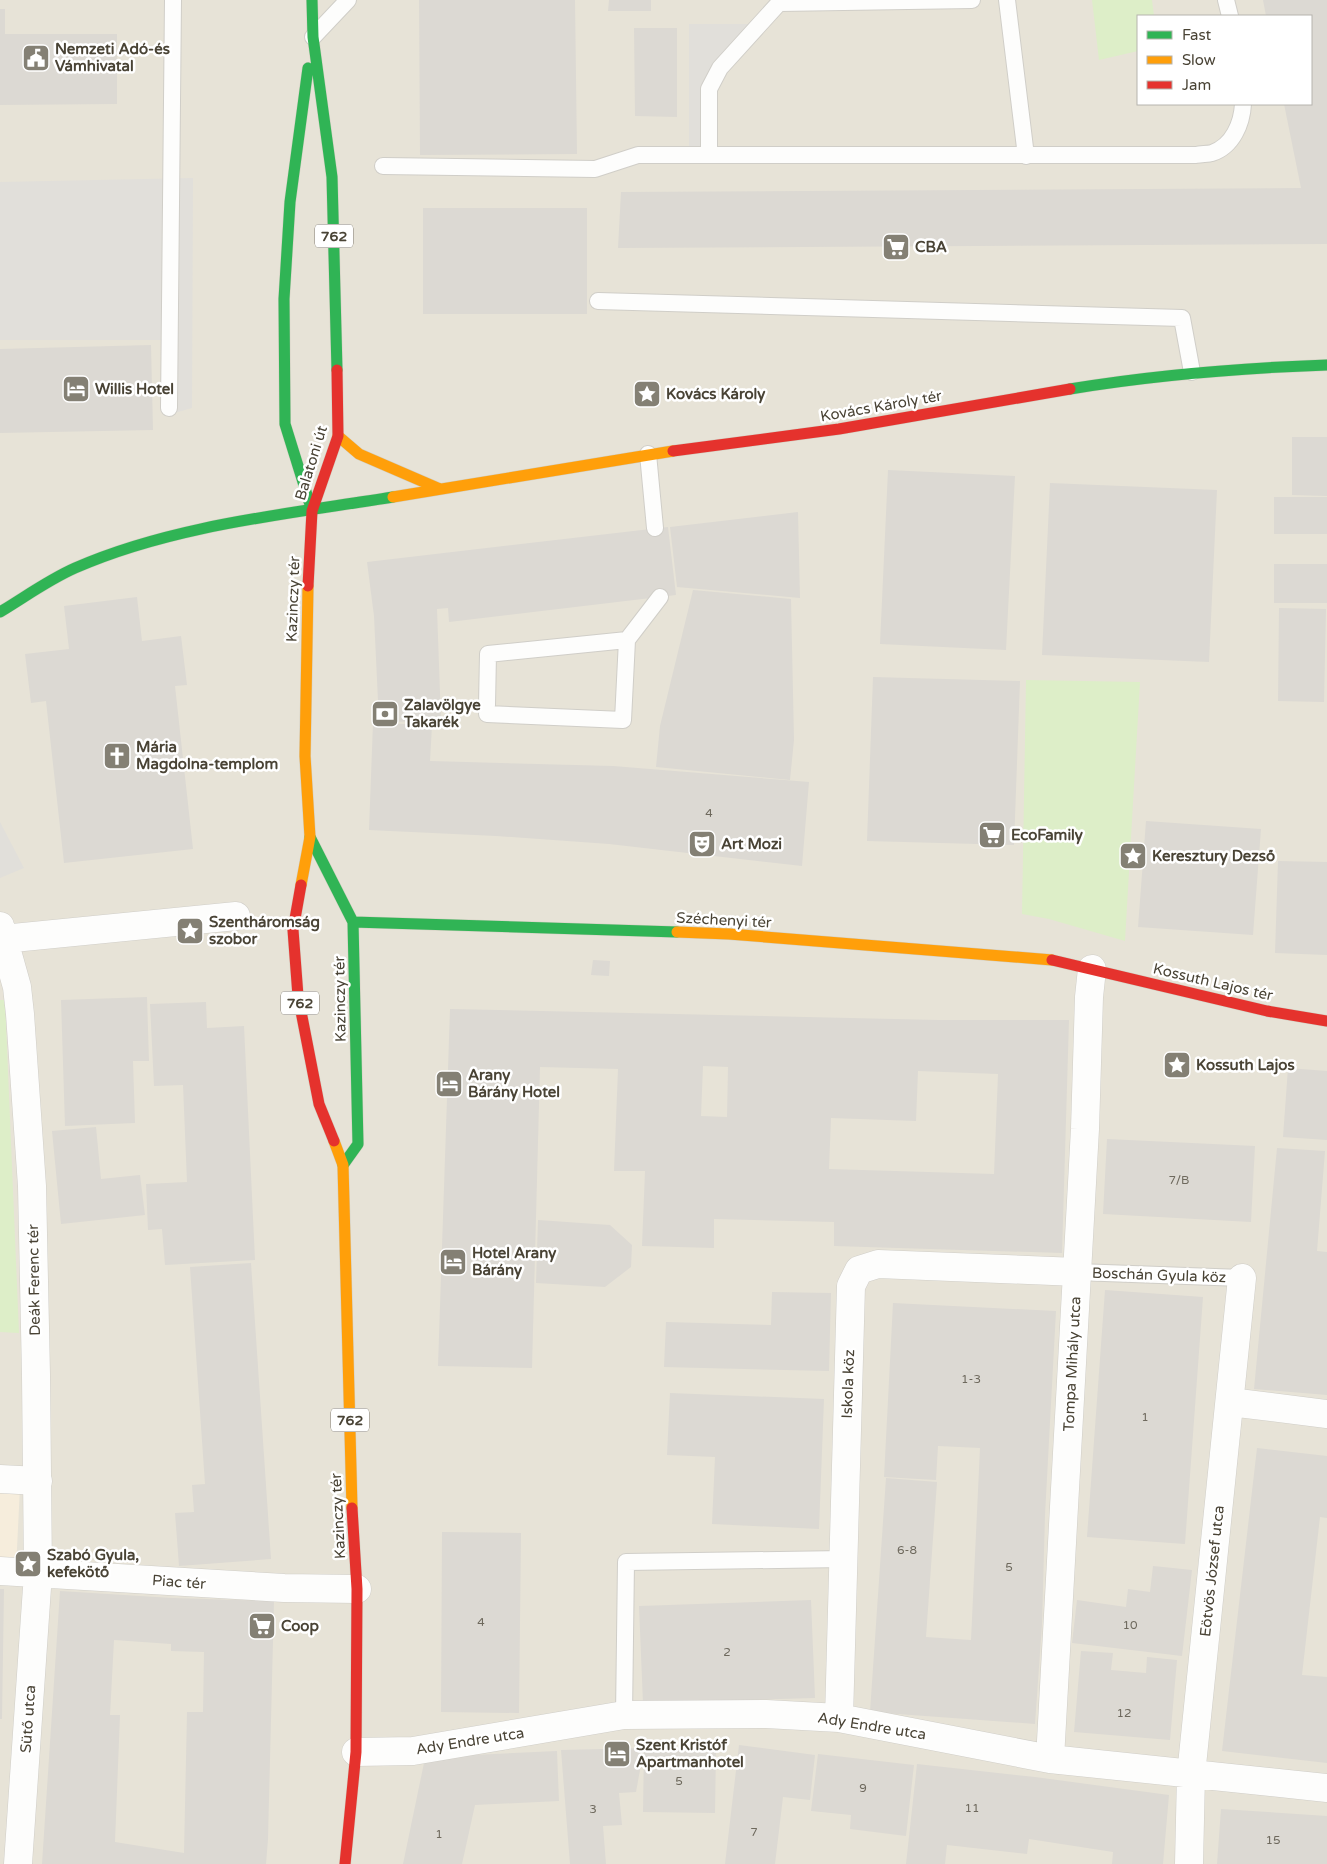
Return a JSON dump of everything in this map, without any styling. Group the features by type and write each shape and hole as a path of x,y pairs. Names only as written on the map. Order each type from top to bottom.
{"main road":[{"name":"Balatoni út","path":"312,0 313,37 332,177 338,436 312,511"},
{"name":"Balatoni út","path":"312,511 285,424 284,300 290,202 313,37"},
{"name":"Kovács Károly tér","path":"1,610 74,569 142,543 196,530 648,454 839,429 1098,384 1192,372 1327,365"},
{"path":"338,436 358,454 440,489"},
{"name":"Kazinczy tér","path":"312,511 307,596 305,756 310,837 293,930 298,996 318,1104 343,1165 350,1466 357,1590 356,1752 345,1864"},
{"name":"Kazinczy tér","path":"310,837 353,922 358,1144 343,1165"},
{"name":"Széchenyi tér","path":"353,922 729,934 876,944 1055,960 1092,969"},
{"name":"Kossuth Lajos tér","path":"1092,969 1267,1011 1327,1021"}],"street":[{"name":"Deák Ferenc tér","path":"38,1573 32,1186 18,987 1,933 236,916"},
{"name":"Tompa Mihály utca","path":"1050,1759 1085,1129 1089,997 1092,969"},
{"name":"Iskola köz","path":"839,1718 851,1286 859,1270 878,1264 1077,1272"},
{"name":"Eötvös József utca","path":"1189,1864 1191,1775 1242,1278"},
{"path":"1230,1402 1327,1414"},
{"path":"0,1479 38,1481"},
{"name":"Piac tér","path":"0,1571 284,1588 357,1590"},
{"name":"Sütő utca","path":"18,1864 38,1573"},
{"name":"Ady Endre utca","path":"356,1752 413,1751 624,1715 766,1714 839,1718 1050,1759 1327,1788"}],"lane":[{"path":"170,408 173,0"},
{"path":"313,37 348,0"},
{"path":"709,155 709,89 720,68 779,1 972,0"},
{"path":"1007,0 1026,156"},
{"path":"1226,0 1230,15"},
{"path":"383,166 595,169 638,155 1196,155 1213,153 1229,143 1238,129 1243,105"},
{"path":"598,301 1182,318 1192,372"},
{"path":"648,454 656,528"},
{"path":"626,640 488,654 487,709 623,720 626,640 660,597"},
{"name":"Boschán Gyula köz","path":"1077,1272 1242,1278"},
{"path":"624,1715 626,1562 844,1559"}],"shaded area":[{"path":"0,0 1327,0 1327,1864 0,1864"},
{"path":"689,24 760,24 720,68 709,155 689,155"},
{"path":"193,178 192,408 164,416 170,340 0,340 0,182"},
{"path":"0,822 24,868 0,878"},
{"path":"0,1486 20,1487 16,1569 0,1568"}],"green space":[{"path":"1092,0 1152,0 1154,15 1137,15 1137,51 1099,60"},
{"path":"1026,680 1140,682 1125,941 1049,919 1022,914"},
{"path":"0,1000 5,1000 19,1333 0,1332"}],"building":[{"path":"419,0 575,0 577,154 420,155"},
{"path":"609,0 651,0 651,11 608,11"},
{"path":"1263,0 1327,0 1327,244 618,248 621,192 1301,188 1284,105 1312,105 1312,15 1266,15"},
{"path":"0,9 5,9 5,34 117,34 117,104 0,105"},
{"path":"634,28 677,28 677,117 635,116"},
{"path":"423,208 587,208 587,314 423,314"},
{"name":"Willis Hotel","path":"151,345 153,430 0,433 0,349"},
{"path":"1292,437 1327,437 1327,496 1292,495"},
{"path":"888,470 1015,476 1006,650 880,644"},
{"path":"1050,483 1217,490 1209,662 1042,655"},
{"path":"1274,497 1327,497 1327,534 1274,534"},
{"path":"798,512 800,598 677,587 670,527"},
{"path":"668,527 676,595 449,622 448,608 437,609 441,721 379,722 374,616 367,562"},
{"path":"1274,564 1327,564 1327,603 1274,603"},
{"path":"693,590 791,599 794,740 790,780 656,767 660,726"},
{"name":"Mária Magdolna-templom","path":"137,597 142,641 181,636 187,685 175,686 193,849 64,863 46,701 31,703 25,654 69,649 64,606"},
{"path":"1279,608 1326,609 1324,702 1278,701"},
{"path":"873,677 1020,681 1014,845 867,841"},
{"path":"373,723 432,725 430,761 613,766 809,782 802,866 609,844 369,830"},
{"path":"1146,821 1261,829 1253,935 1138,927"},
{"path":"1278,861 1327,862 1327,955 1275,953"},
{"path":"593,960 610,961 609,976 591,975"},
{"path":"147,997 149,1061 133,1061 135,1123 65,1126 61,1000"},
{"path":"206,1002 207,1028 244,1026 255,1260 165,1265 162,1229 148,1230 146,1184 187,1182 183,1085 154,1086 150,1004"},
{"path":"450,1009 938,1020 1069,1020 1062,1253 834,1246 834,1222 714,1219 714,1248 642,1246 645,1171 614,1171 618,1069 540,1067 532,1368 438,1366","holes":["703,1066 728,1067 727,1117 701,1116","918,1071 998,1074 994,1174 829,1169 831,1118 916,1121"]},
{"path":"1288,1068 1327,1071 1327,1140 1283,1137"},
{"path":"96,1127 101,1179 140,1175 145,1215 61,1224 52,1131"},
{"path":"1107,1139 1255,1146 1251,1222 1103,1214"},
{"path":"1277,1148 1325,1151 1317,1251 1327,1252 1327,1395 1254,1389"},
{"path":"538,1220 610,1225 632,1245 631,1267 605,1287 536,1283"},
{"path":"251,1263 271,1559 179,1566 175,1513 194,1512 192,1485 205,1484 190,1267"},
{"path":"1105,1290 1203,1297 1185,1544 1087,1537"},
{"path":"772,1292 831,1293 829,1371 664,1367 666,1322 771,1325"},
{"path":"893,1303 1056,1311 1045,1515 1042,1624 1035,1724 870,1712 886,1478 937,1482 926,1637 971,1640 980,1448 938,1446 936,1480 884,1477"},
{"path":"670,1393 824,1399 819,1529 712,1524 715,1457 667,1455"},
{"path":"1257,1448 1327,1456 1327,1518 1320,1517 1302,1675 1327,1677 1327,1763 1222,1751"},
{"path":"442,1532 521,1533 519,1713 441,1712"},
{"path":"1153,1566 1192,1570 1182,1656 1072,1643 1077,1600 1126,1607 1128,1589 1150,1592"},
{"path":"0,1589 4,1589 2,1719 0,1719"},
{"path":"60,1591 172,1598 274,1601 266,1864 42,1864","holes":["114,1640 171,1644 171,1651 204,1652 203,1712 187,1712 184,1853 115,1842 120,1715 110,1715"]},
{"path":"811,1600 815,1698 643,1703 639,1606"},
{"path":"1081,1651 1113,1653 1111,1670 1146,1673 1147,1657 1177,1660 1170,1740 1074,1732"},
{"path":"739,1745 815,1755 810,1800 783,1797 775,1864 725,1864"},
{"path":"644,1748 716,1749 715,1813 643,1812"},
{"path":"644,1748 636,1792 619,1793 622,1825 603,1826 606,1864 570,1864 561,1750"},
{"path":"557,1751 559,1801 475,1805 462,1864 403,1864 424,1763 432,1757"},
{"path":"818,1754 914,1765 906,1836 850,1829 851,1815 811,1811"},
{"path":"917,1764 1035,1777 1169,1795 1163,1864 1112,1864 1113,1852 1029,1839 1027,1854 947,1845 945,1864 906,1864"},
{"path":"1221,1809 1327,1816 1327,1864 1217,1864"}],"traffic: fast":[{"path":"312,0 313,37 332,177 337,370"},
{"path":"308,68 290,202 284,299 285,424 312,511"},
{"path":"1070,389 1198,373 1327,365"},
{"path":"0,612 46,583 75,568 112,553 151,541 231,523 393,497"},
{"path":"310,837 353,922 358,1144 343,1165"},
{"path":"353,922 677,932"}],"traffic: slow":[{"path":"338,436 359,454 440,489"},
{"path":"393,497 673,451"},
{"path":"301,885 310,837 305,756 308,586"},
{"path":"677,932 729,934 1052,960"},
{"path":"334,1141 343,1165 352,1508"}],"traffic: jam":[{"path":"308,586 312,511 338,436 337,370"},
{"path":"673,451 839,429 1070,389"},
{"path":"301,885 293,930 298,996 319,1104 334,1141"},
{"path":"1052,960 1267,1011 1327,1021"},
{"path":"345,1864 356,1752 357,1589 352,1508"}],"place":[{"name":"Nemzeti Adó-és Vámhivatal","path":"36,58"},
{"name":"CBA","path":"896,247"},
{"name":"Willis Hotel","path":"76,389"},
{"name":"Kovács Károly","path":"647,394"},
{"name":"Zalavölgye Takarék","path":"385,714"},
{"name":"Mária Magdolna-templom","path":"117,756"},
{"name":"EcoFamily","path":"992,835"},
{"name":"Art Mozi","path":"702,844"},
{"name":"Keresztury Dezső","path":"1133,856"},
{"name":"Szentháromság szobor","path":"190,931"},
{"name":"Kossuth Lajos","path":"1177,1065"},
{"name":"Arany Bárány Hotel","path":"449,1084"},
{"name":"Hotel Arany Bárány","path":"453,1262"},
{"name":"Szabó Gyula, kefekötő","path":"28,1564"},
{"name":"Coop","path":"262,1626"},
{"name":"Szent Kristóf Apartmanhotel","path":"617,1754"}]}
